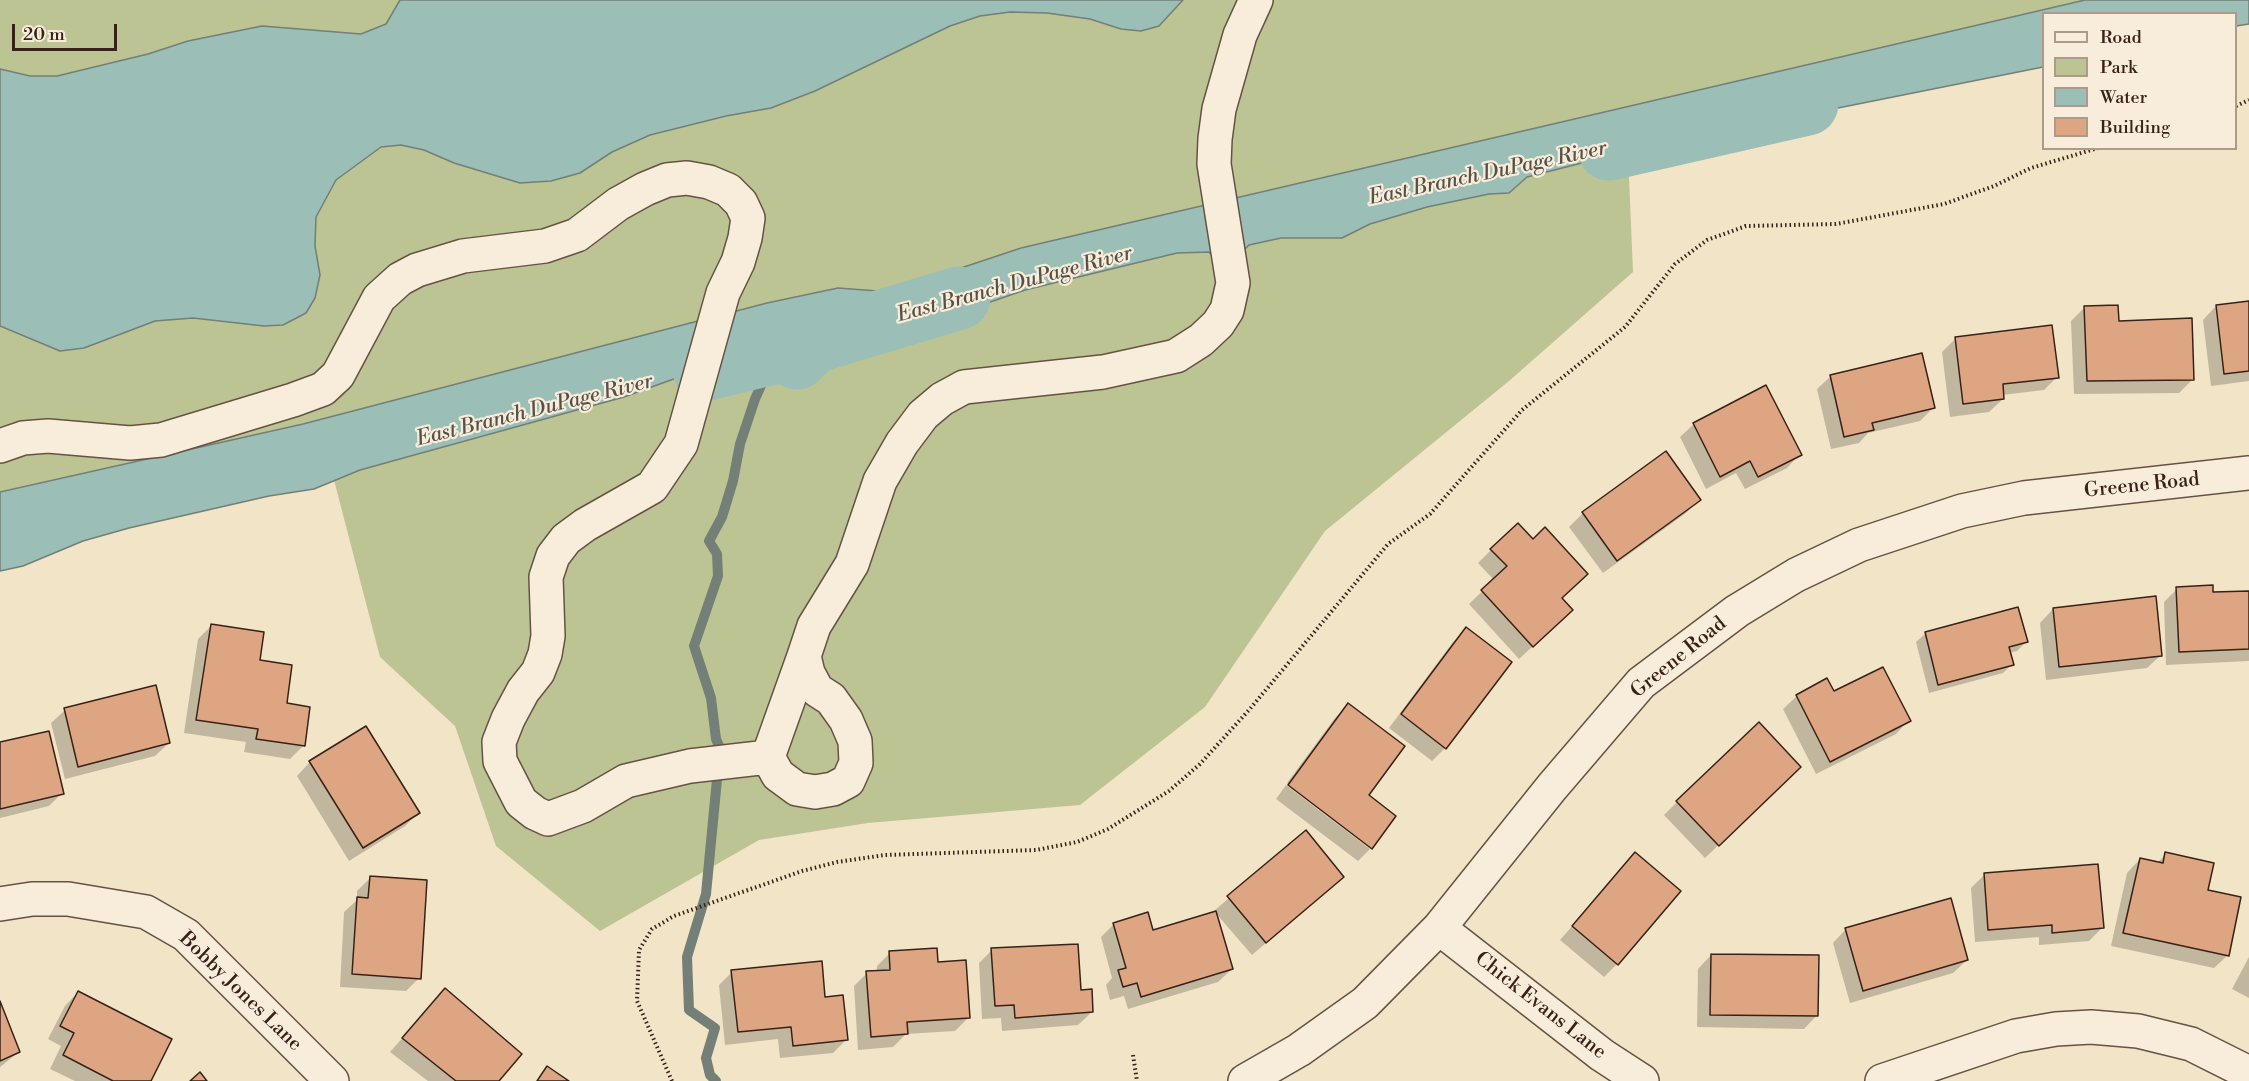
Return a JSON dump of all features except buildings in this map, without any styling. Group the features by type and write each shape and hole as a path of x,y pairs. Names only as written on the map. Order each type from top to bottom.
{"street":[{"path":"754,759 804,656 814,626 852,564 880,481 902,443 929,410 942,399 964,387 1103,372 1176,356 1201,340 1218,324 1231,295 1233,283 1214,164 1219,109 1240,35 1256,0"},
{"path":"0,446 23,438 48,436 130,443 161,440 323,389 338,375 379,298 400,279 440,261 545,246 577,235 618,204 667,180 687,178 710,182 728,190 741,203 748,218 746,238 738,262 723,293 681,444 652,487 585,525 566,539 553,556 546,577 548,636 545,654 538,672 523,691 508,719 499,742 500,761 521,802 535,813 548,819 583,806 626,781 695,765 754,759 797,789 815,792 833,789 848,781 856,763 855,741 846,720 831,699 817,690 808,673 804,656"},
{"name":"Greene Road","path":"1245,1081 1299,1050 1365,1003 1439,928 1552,787 1641,683 1737,611 1796,575 1859,545 1962,511 2024,498 2249,473"},
{"name":"Bobby Jones Lane","path":"0,904 32,899 69,899 146,912 186,935 332,1081"},
{"name":"Chick Evans Lane","path":"1439,928 1602,1055 1642,1081"},
{"path":"1882,1081 2016,1036 2056,1029 2091,1027 2138,1031 2191,1044 2249,1073"}],"path":[{"path":"672,1081 637,1001 639,950 652,929 674,916 837,861 885,855 1036,850 1077,842 1108,829 1169,791 1200,764 1249,710 1388,544 1430,514 1522,410 1625,327 1675,264 1707,240 1746,226 1836,224 1944,204 1994,186 2031,168 2091,150"},
{"path":"1133,1055 1137,1081"}],"green space":[{"path":"0,0 2085,0 1626,107 1633,272 1509,381 1325,531 1205,707 1080,805 868,823 759,840 600,931 496,846 455,726 380,657 334,480 303,424 0,492"}],"water":[{"path":"400,0 1183,0 1159,26 1141,31 1121,29 1090,19 1047,13 1010,12 980,16 950,26 815,91 771,108 726,116 650,135 612,152 580,173 551,181 520,183 454,163 424,150 401,145 381,147 336,180 316,217 315,246 320,275 315,298 306,313 283,325 264,326 193,318 155,321 84,348 60,351 0,326 0,69 30,76 57,76 148,54 188,41 262,26 361,34 386,24"},
{"path":"2085,0 2249,0 2249,24 2237,26 2237,12 2042,12 2042,67 1798,116 1727,122 1686,131 1629,151 1527,177 1509,193 1489,194 1427,207 1370,224 1342,238 1281,238 1249,245 1239,255 1216,260 1209,252 1177,253 1025,290 941,319 878,323 813,342 797,358 781,351 732,369 682,376 624,397 360,470 314,489 269,496 129,528 83,541 23,566 0,571 0,492 303,424 767,303 838,288 878,291 907,286 1021,248"}],"waterway":[{"name":"East Branch DuPage River","path":"1609,149 1807,104"},
{"name":"East Branch DuPage River","path":"704,370 781,351 797,358 813,342 959,298"},
{"path":"716,1081 710,1075 706,1058 715,1028 689,1010 687,957 706,894 720,748 716,739 711,698 694,646 718,576 717,554 709,541 722,517 733,481 740,444 755,399 769,368 781,351 797,358"}]}
